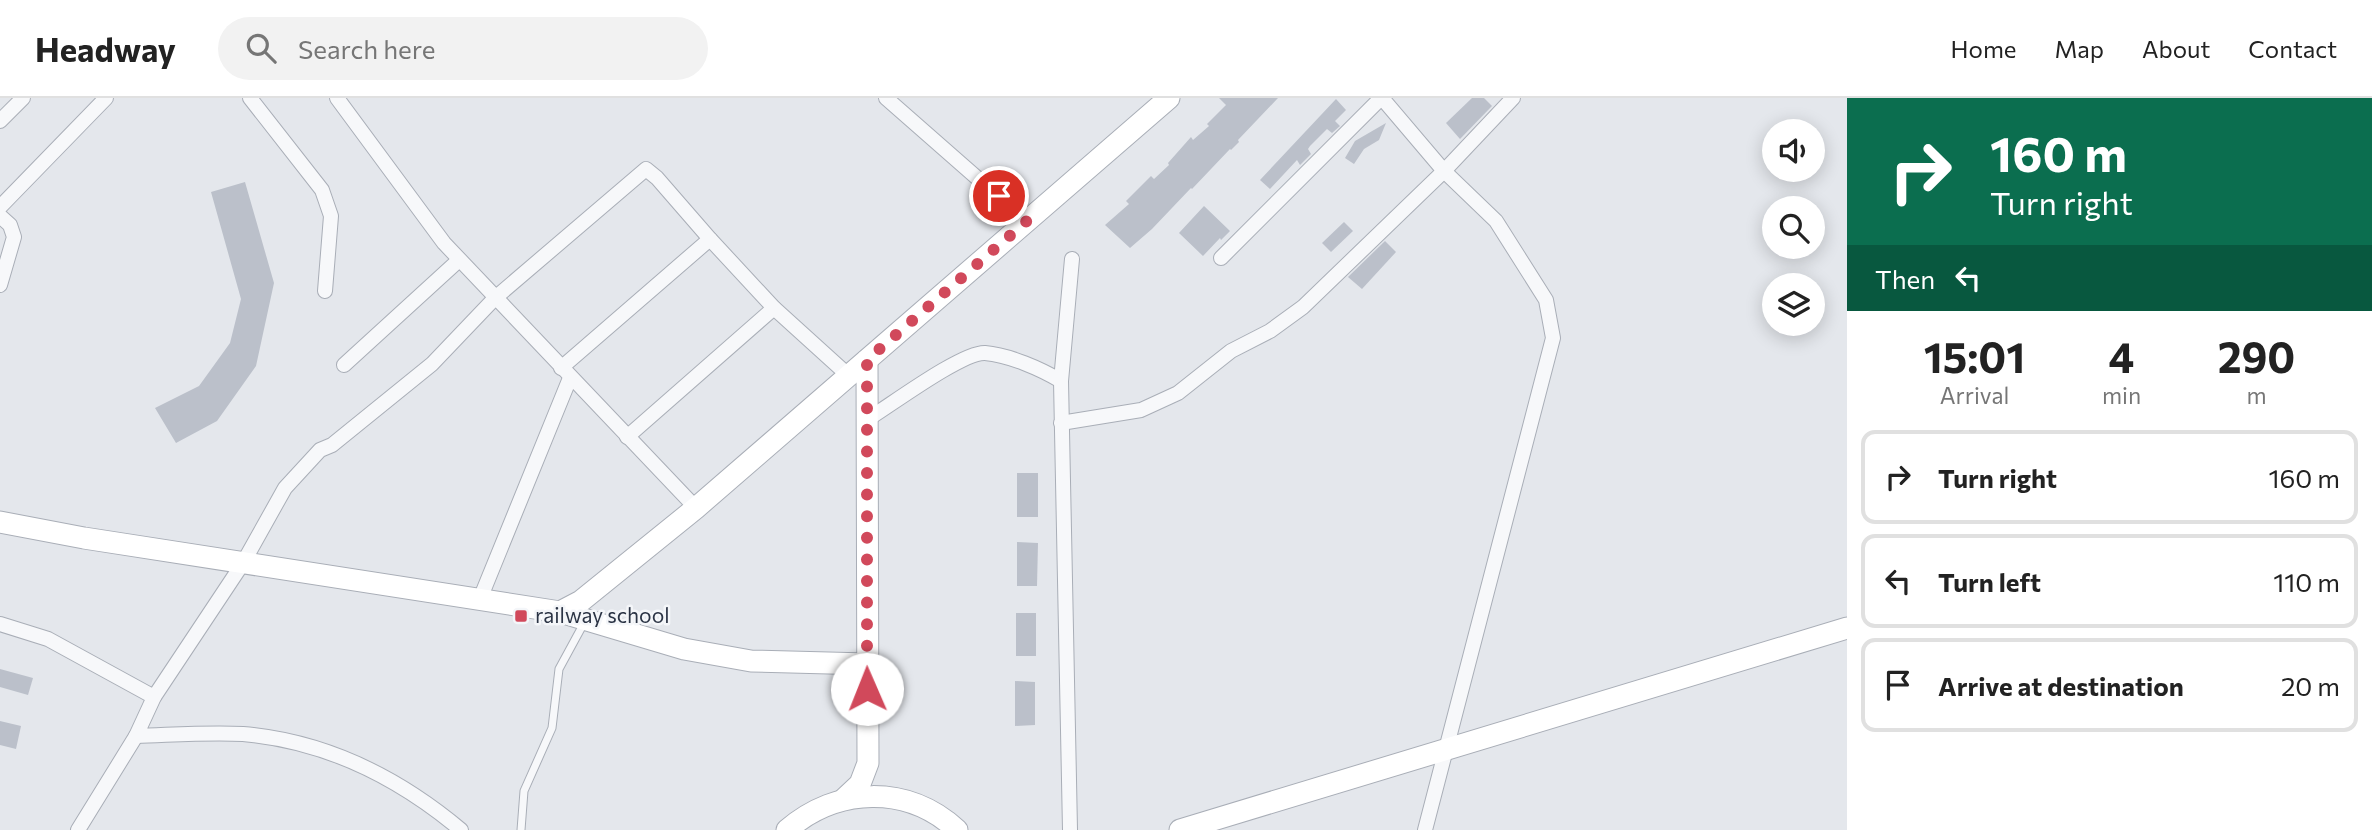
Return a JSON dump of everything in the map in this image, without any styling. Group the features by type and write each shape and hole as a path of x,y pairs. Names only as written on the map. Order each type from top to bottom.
{"street":[{"path":"0,121 23,98"},
{"path":"0,207 106,98"},
{"path":"250,98 322,190 331,216 325,291"},
{"path":"337,98 444,243 696,509"},
{"path":"886,98 984,184 1029,219"},
{"path":"560,612 581,601 696,509 1169,98"},
{"path":"1221,258 1382,98 1444,171 1496,221 1546,300 1553,338 1425,830"},
{"path":"1061,423 1141,410 1178,393 1231,351 1270,331 1303,307 1444,171 1513,98"},
{"path":"78,830 136,736 154,696 243,562 285,488 320,450 332,445 432,364 495,298 646,169 774,308 849,376"},
{"path":"0,216 10,225 14,237 0,285"},
{"path":"480,599 566,372 710,239"},
{"path":"344,365 459,260"},
{"path":"1070,830 1061,381 1072,260"},
{"path":"627,438 774,308"},
{"path":"868,419 956,363 983,353 1022,363 1061,381"},
{"path":"844,799 860,784 868,764 867,360"},
{"path":"0,522 560,612 684,649 751,661 867,664"},
{"path":"0,624 48,639 154,696"},
{"path":"1180,830 1847,628"},
{"path":"136,736 243,734 281,740 331,753 381,774 432,806 461,830"},
{"path":"868,764 877,781 894,797"},
{"path":"787,830 813,810 844,799 869,796 894,797 924,807 957,830"}],"lane":[{"path":"521,830 524,792 552,728 559,669 586,619"}],"building":[{"path":"1219,98 1278,98 1239,142 1130,248 1105,225 1129,204 1126,201 1151,176 1154,179 1169,165 1191,137 1193,140 1209,126 1207,124 1226,105"},
{"path":"1472,98 1484,98 1492,106 1460,139 1446,123"},
{"path":"1336,99 1346,110 1335,121 1340,126 1332,133 1327,129 1308,149 1311,154 1300,165 1297,160 1270,189 1260,180"},
{"path":"1386,123 1379,140 1364,149 1354,164 1345,158 1355,141"},
{"path":"245,182 274,283 256,366 217,421 176,443 155,408 199,386 230,343 241,299 211,192"},
{"path":"1204,206 1230,231 1203,256 1179,233"},
{"path":"1344,222 1353,231 1331,252 1322,243"},
{"path":"1385,241 1396,252 1362,289 1348,277"},
{"path":"1017,473 1038,473 1038,517 1017,517"},
{"path":"1017,542 1038,543 1037,586 1017,586"},
{"path":"1016,613 1036,613 1036,656 1016,656"},
{"path":"0,669 33,678 28,695 0,687"},
{"path":"1015,681 1035,682 1035,725 1015,726"},
{"path":"0,721 21,726 16,749 0,745"}],"place":[{"name":"railway school","path":"521,616"}],"route":[{"path":"867,689 867,360 1029,219 999,196"}]}
